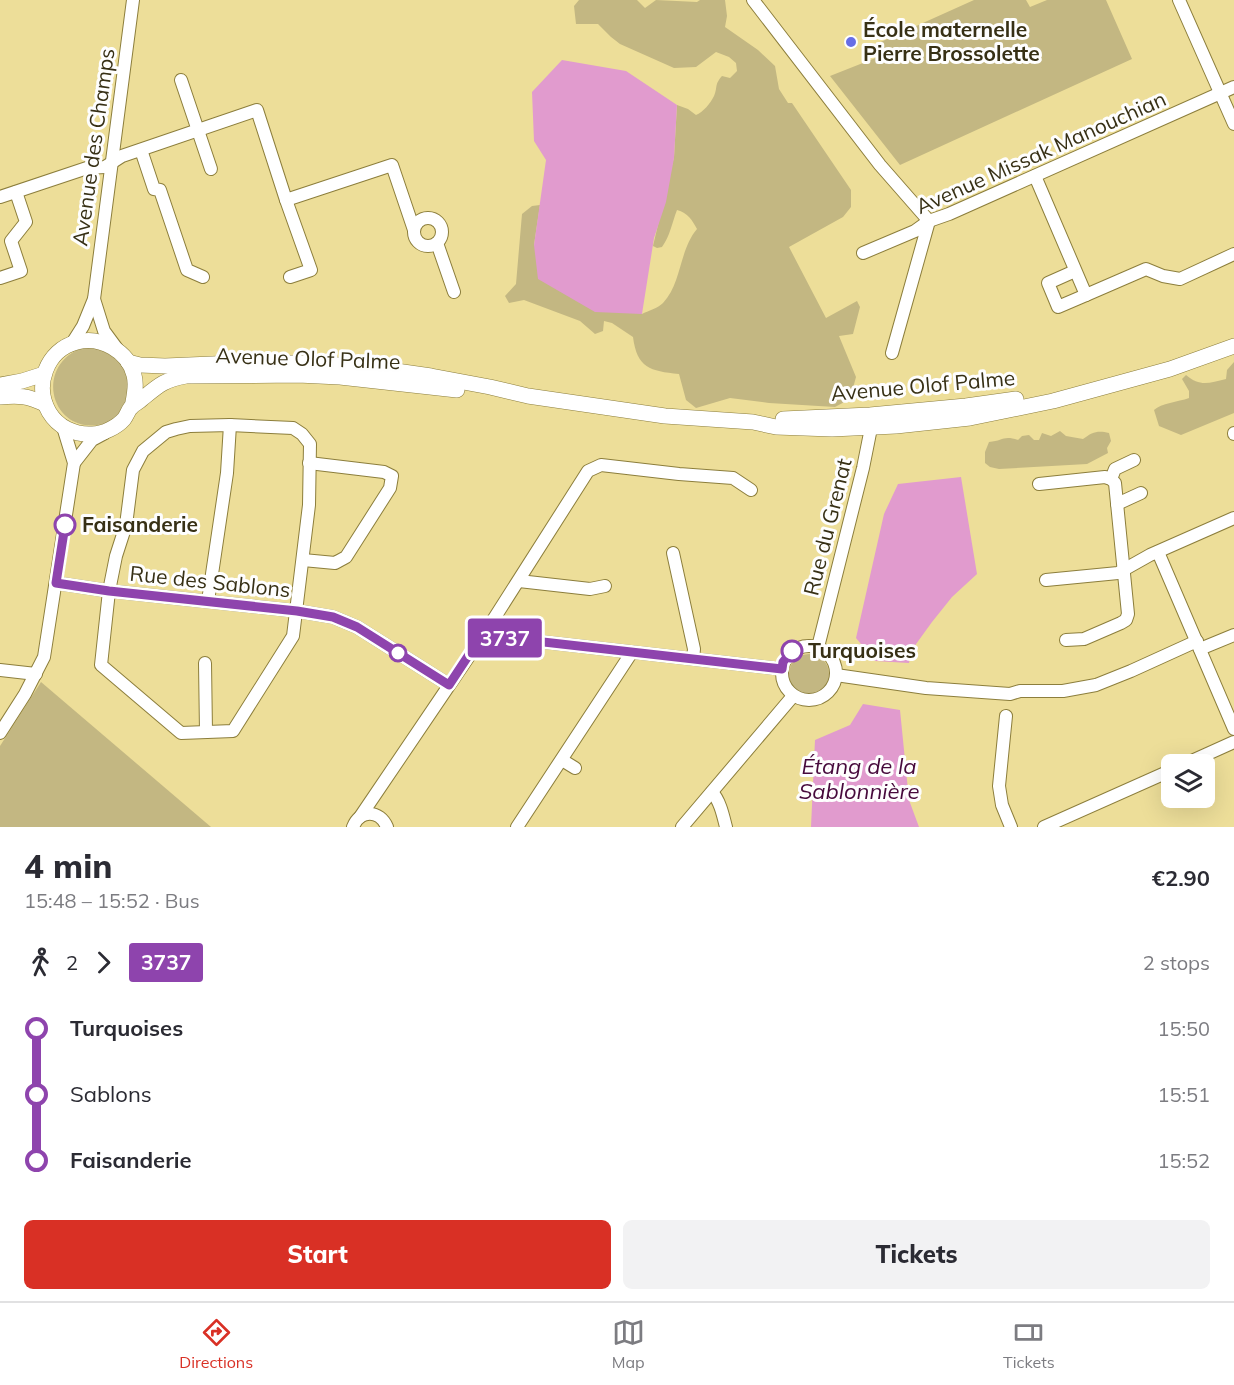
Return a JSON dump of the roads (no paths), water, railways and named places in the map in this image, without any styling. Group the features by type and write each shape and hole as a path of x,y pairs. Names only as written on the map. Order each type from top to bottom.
{"main road":[{"name":"Avenue Olof Palme","path":"71,345 76,342 92,341 106,344 140,365 310,363 368,367 431,376 528,396 665,416 753,422 806,417 870,421 1097,388 1170,369 1234,346"},
{"path":"71,345 62,349 51,360 44,374 42,390 45,404 52,417 63,427 77,433 93,434 109,430"},
{"path":"124,356 134,375 136,391 132,407"},
{"path":"0,385 44,374"},
{"name":"Avenue Olof Palme","path":"109,430 152,389 172,378 186,376 340,377 492,395 528,396"},
{"path":"0,397 28,396 45,404"}],"street":[{"name":"Avenue des Champs","path":"71,345 83,326 94,299 133,0"},
{"path":"753,0 880,165 930,221 892,353"},
{"path":"1179,0 1234,124"},
{"path":"181,80 211,169"},
{"name":"Avenue Missak Manouchian","path":"863,253 915,231 930,221 1234,87"},
{"path":"0,197 87,168 105,167 122,156 257,110 310,270 290,277"},
{"path":"141,150 154,189 160,190 187,270 203,277"},
{"path":"286,200 392,165 416,239 419,243 428,246 437,243 443,231 436,219 427,218 418,222 414,230"},
{"path":"1035,176 1086,295"},
{"path":"0,278 21,271 11,241 26,222 16,192"},
{"path":"437,243 454,292"},
{"path":"1075,271 1047,283 1058,307 1146,269 1162,276 1180,279 1234,254"},
{"name":"Avenue des Champs","path":"94,299 104,331 124,356"},
{"name":"Rue du Grenat","path":"818,647 863,468 870,421"},
{"path":"208,601 227,473 230,425"},
{"path":"230,425 293,428 302,434 309,444 309,505 297,611 293,636 233,731 181,733 101,665 109,591 116,556 126,525 134,470 143,451 166,432 176,429 190,426 230,425"},
{"path":"0,733 26,694 44,657 74,463 63,427"},
{"path":"74,463 92,440 109,430"},
{"path":"1112,479 1115,469 1134,460"},
{"path":"303,560 335,563 346,557 390,488 392,476 384,472 309,463"},
{"path":"356,822 519,581 588,471 601,465 733,478 751,490"},
{"path":"1039,484 1105,477 1112,479 1115,483 1128,614 1122,623 1084,639 1066,640"},
{"path":"1117,504 1141,493"},
{"path":"1046,580 1118,573 1158,552 1234,518"},
{"path":"1158,552 1234,729"},
{"path":"673,553 694,649 693,659"},
{"path":"519,581 590,589 605,586"},
{"name":"Rue des Sablons","path":"56,583 333,617 357,627 449,685"},
{"path":"836,675 927,688 1010,694 1020,691 1063,691 1096,686 1199,645 1234,634"},
{"path":"482,635 782,669"},
{"path":"818,647 832,658 835,666 835,683 830,691 816,700 799,699 793,696 783,684 781,677 783,662 799,648 818,647"},
{"path":"517,827 632,652"},
{"path":"205,663 206,732"},
{"path":"0,670 36,674"},
{"path":"682,827 793,696"},
{"path":"1006,716 999,786 1002,805 1011,827"},
{"path":"1207,754 1234,742"},
{"path":"562,760 575,768"},
{"path":"1044,827 1161,775"},
{"path":"712,792 723,814 726,827"},
{"path":"356,822 368,814 375,814 383,819 387,827"}],"water":[{"path":"562,60 626,71 677,105 674,158 666,202 654,238 642,314 595,312 538,279 534,245 546,160 534,141 532,92"},
{"path":"961,477 977,574 952,597 932,622 911,651 909,663 875,661 856,638 884,514 898,484"},
{"name":"Étang de la Sablonnière","path":"863,704 900,710 909,800 919,827 811,827 815,740 850,725"}],"place":[{"name":"École maternelle Pierre Brossolette","path":"851,42"},
{"name":"Faisanderie","path":"65,525"},
{"name":"Turquoises","path":"792,651"}]}
